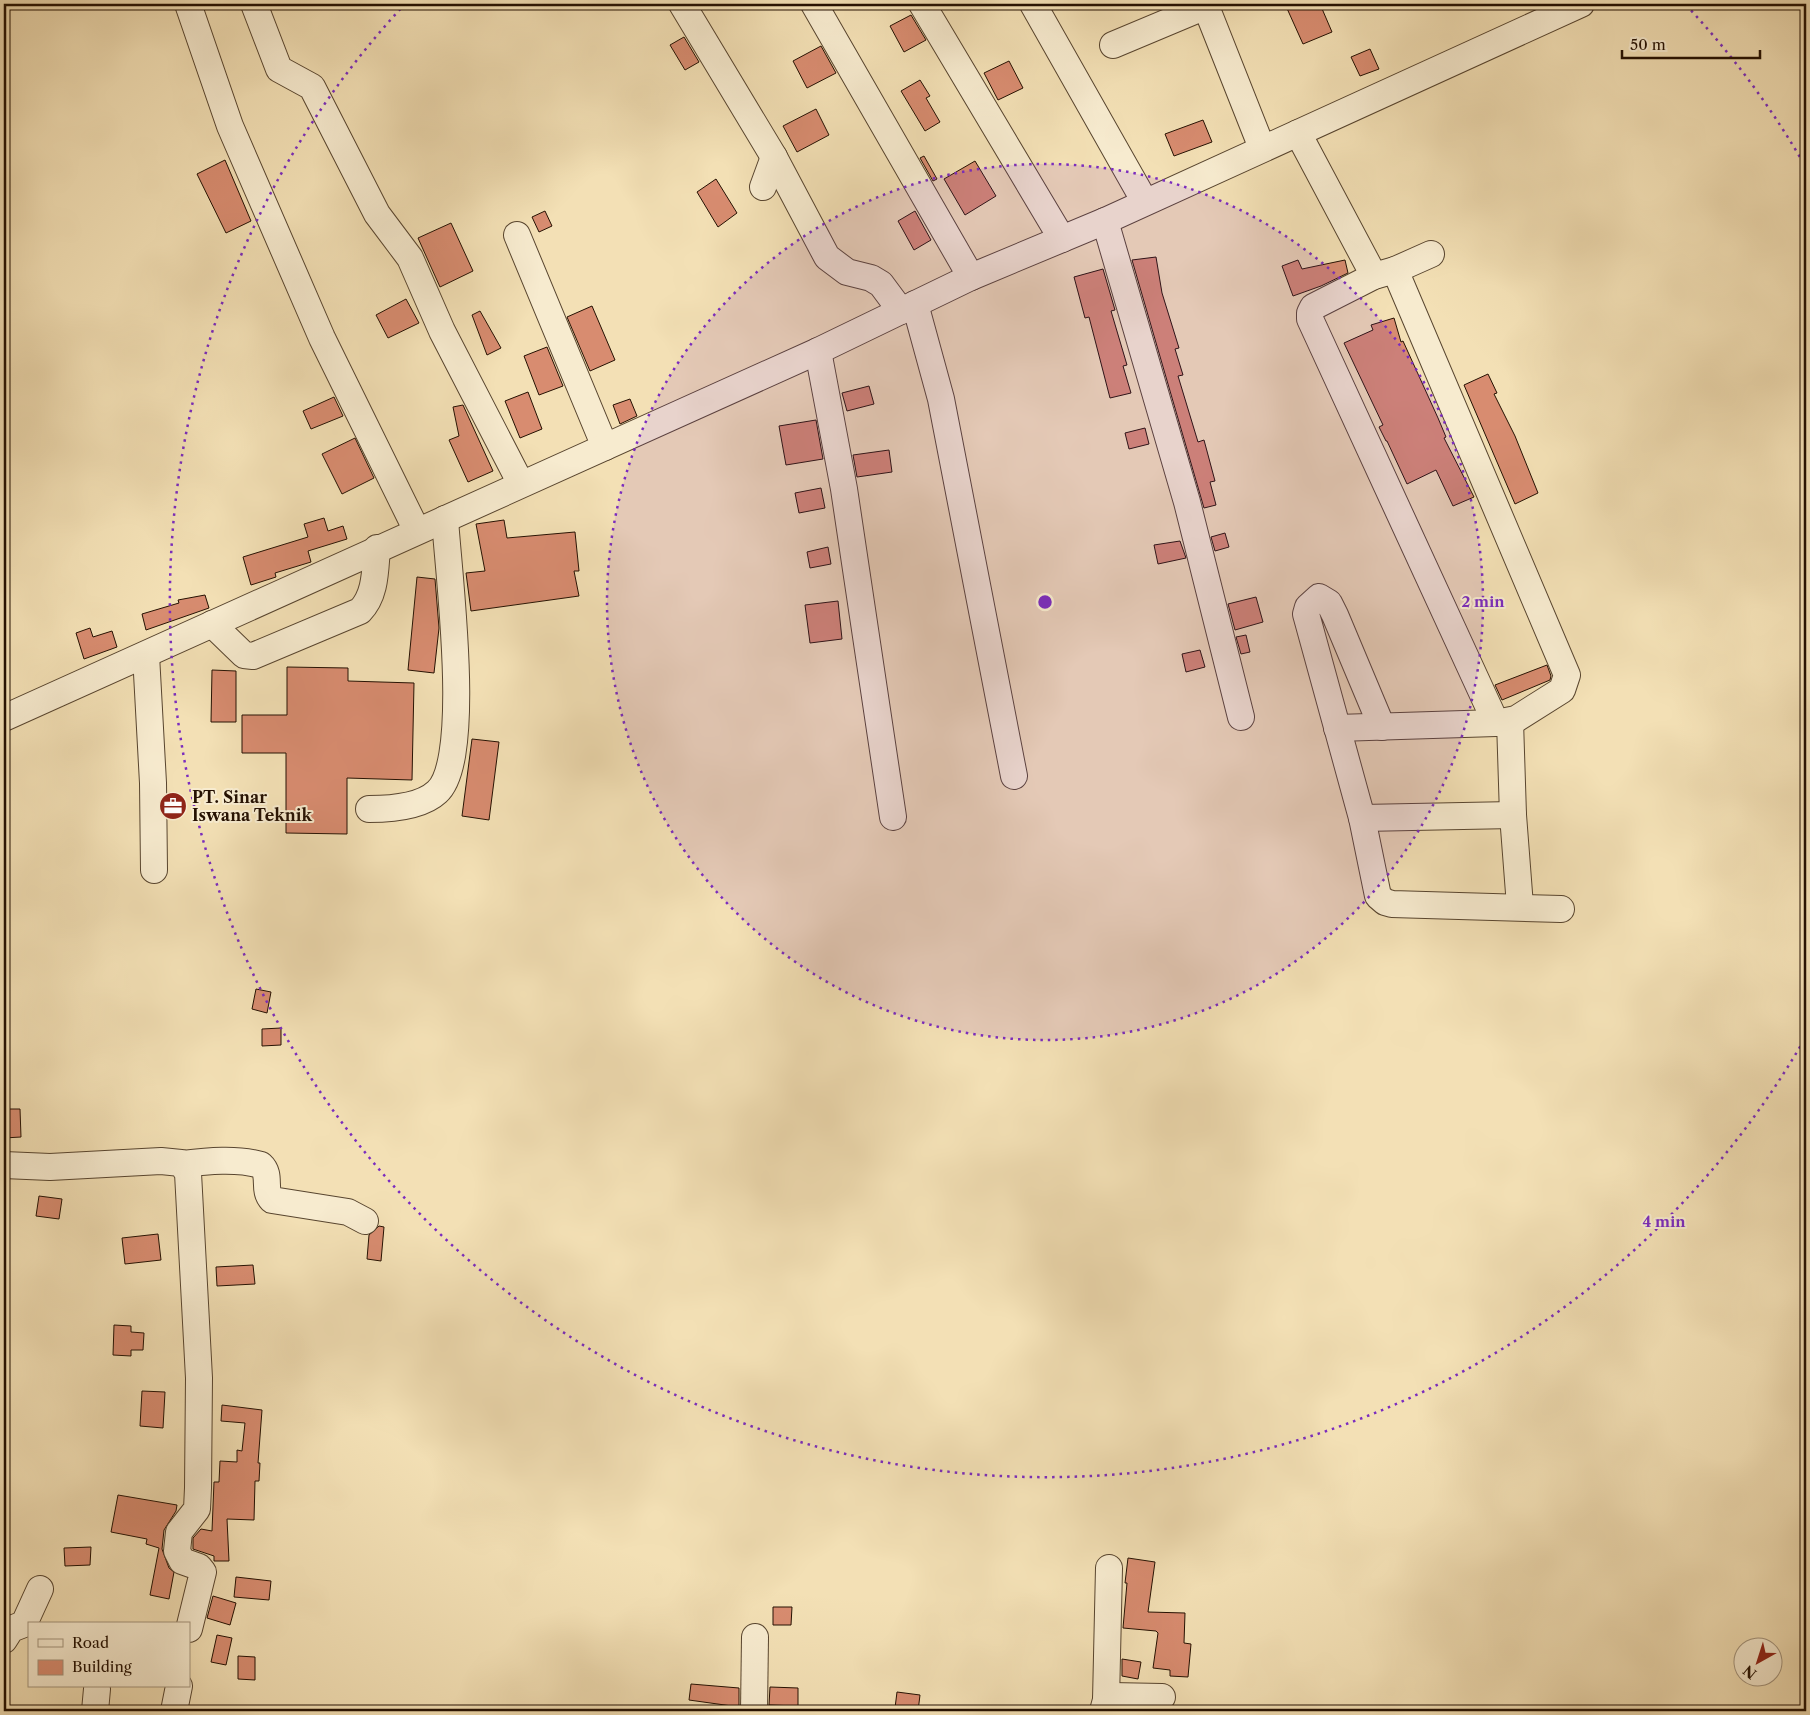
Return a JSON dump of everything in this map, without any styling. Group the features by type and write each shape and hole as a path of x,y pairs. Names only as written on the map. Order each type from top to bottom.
{"street":[{"path":"188,4 230,126 310,311 417,531"},
{"path":"254,4 279,69 312,87 377,214 410,258 442,331 521,484"},
{"path":"682,4 774,157 827,257 847,272 871,278 881,284 908,307 941,399 1014,776"},
{"path":"814,4 972,277"},
{"path":"922,4 1062,239"},
{"path":"1033,4 1145,202"},
{"path":"4,718 146,655 377,548 818,351 972,277 1105,221 1581,4"},
{"path":"1113,45 1206,5 1262,148"},
{"path":"1298,133 1385,273 1567,675 1562,690 1503,722 1337,728"},
{"path":"763,187 774,157"},
{"path":"1105,221 1187,502 1241,717"},
{"path":"517,235 605,447"},
{"path":"1432,254 1385,273 1314,307 1310,313 1310,320 1503,722 1520,906"},
{"path":"818,351 844,489 893,817"},
{"path":"369,808 393,809 414,803 437,792 448,775 454,750 458,679 445,519"},
{"path":"212,624 244,655 253,656 360,611 367,604 372,593 377,548"},
{"path":"1382,727 1335,615 1329,603 1319,597 1308,607 1306,614 1362,818 1378,896 1384,902 1392,904 1520,906 1561,909"},
{"path":"146,655 153,783 154,870"},
{"path":"1362,818 1513,815"},
{"path":"4,1165 50,1167 161,1161 183,1164 208,1162 261,1165 267,1173 267,1192 272,1200 348,1212 365,1221"},
{"path":"183,1164 188,1173 189,1185 199,1378 198,1488 197,1509 179,1532 176,1551 182,1561 199,1567 203,1572 190,1625"},
{"path":"1104,1706 1109,1568"},
{"path":"4,1640 11,1629 24,1624 40,1588"},
{"path":"754,1711 755,1637"},
{"path":"174,1711 179,1688"},
{"path":"1104,1706 1111,1696 1162,1696"}],"building":[{"path":"1285,4 1320,4 1332,32 1303,44"},
{"path":"911,15 926,40 904,52 890,26"},
{"path":"684,37 699,62 685,70 670,45"},
{"path":"821,46 836,73 807,88 793,61"},
{"path":"1370,49 1379,69 1360,76 1351,57"},
{"path":"1009,61 1023,88 998,100 984,73"},
{"path":"920,80 930,96 926,98 940,122 925,131 901,91"},
{"path":"816,109 829,135 797,152 783,126"},
{"path":"1203,120 1212,142 1174,156 1165,134"},
{"path":"924,156 937,179 933,181 920,158"},
{"path":"225,160 251,221 226,233 197,174"},
{"path":"975,161 996,196 965,215 944,179"},
{"path":"716,179 737,213 718,227 697,192"},
{"path":"545,211 552,226 539,232 532,217"},
{"path":"915,211 931,240 914,250 898,221"},
{"path":"451,223 473,271 440,287 418,238"},
{"path":"1156,257 1162,293 1179,348 1175,349 1183,375 1178,376 1198,442 1204,440 1215,481 1210,482 1216,505 1204,508 1132,260"},
{"path":"1298,260 1302,269 1345,260 1348,273 1321,286 1293,296 1282,266"},
{"path":"1103,269 1115,310 1111,311 1127,365 1123,366 1131,393 1110,398 1089,317 1085,318 1074,277"},
{"path":"406,299 419,323 388,338 376,315"},
{"path":"592,306 615,360 590,371 567,317"},
{"path":"480,311 501,348 487,355 472,315"},
{"path":"1394,318 1401,342 1403,341 1438,418 1446,437 1444,438 1474,497 1453,506 1436,470 1407,484 1379,427 1383,425 1344,343 1373,330 1371,325"},
{"path":"547,347 563,386 539,395 524,356"},
{"path":"1488,374 1497,393 1494,394 1515,436 1538,493 1515,504 1464,385"},
{"path":"869,386 874,404 847,411 842,393"},
{"path":"528,392 542,429 520,438 505,401"},
{"path":"334,397 343,416 311,429 303,411"},
{"path":"630,399 637,416 620,424 613,405"},
{"path":"463,405 493,471 468,482 449,440 459,436 453,407"},
{"path":"816,420 823,459 786,465 779,426"},
{"path":"1145,428 1149,444 1129,449 1125,433"},
{"path":"355,438 374,478 342,494 322,454"},
{"path":"889,450 892,472 857,477 853,455"},
{"path":"821,488 825,508 799,513 795,493"},
{"path":"324,518 328,531 343,526 347,539 308,551 311,562 275,573 276,577 251,585 243,557 308,537 304,524"},
{"path":"504,520 507,538 575,532 579,571 574,571 579,596 471,611 466,573 485,571 476,524"},
{"path":"1225,533 1229,547 1215,551 1211,537"},
{"path":"1180,541 1186,558 1158,564 1154,545"},
{"path":"828,547 831,564 810,568 807,552"},
{"path":"417,577 435,579 439,628 434,673 408,670"},
{"path":"205,595 209,608 146,630 142,614 179,603 178,600"},
{"path":"1256,597 1263,622 1235,630 1228,604"},
{"path":"838,601 842,639 810,643 805,605"},
{"path":"90,628 93,637 112,631 117,647 84,659 76,633"},
{"path":"1246,635 1250,652 1241,654 1236,637"},
{"path":"1200,650 1205,667 1186,672 1182,654"},
{"path":"1547,665 1551,676 1550,680 1502,700 1495,685"},
{"path":"287,667 348,668 348,681 414,683 412,780 347,778 347,834 286,833 286,753 242,753 242,715 287,715"},
{"path":"212,670 236,671 236,722 211,722"},
{"path":"472,739 499,742 489,820 462,816"},
{"path":"256,989 271,992 267,1013 252,1009"},
{"path":"281,1028 281,1045 262,1046 262,1029"},
{"path":"4,1109 20,1109 21,1137 4,1138"},
{"path":"39,1196 62,1199 59,1219 36,1216"},
{"path":"379,1226 384,1227 381,1261 367,1259 369,1235"},
{"path":"158,1234 161,1260 125,1264 122,1238"},
{"path":"253,1265 255,1284 217,1286 216,1267"},
{"path":"114,1325 131,1326 131,1332 144,1333 143,1350 131,1350 131,1356 113,1355"},
{"path":"142,1391 165,1392 163,1428 140,1426"},
{"path":"222,1405 262,1410 258,1463 260,1463 259,1481 255,1481 254,1520 227,1519 229,1561 214,1561 214,1556 193,1549 193,1538 201,1529 212,1531 214,1482 219,1482 220,1461 237,1462 237,1450 242,1451 245,1423 221,1421"},
{"path":"118,1495 177,1505 176,1511 164,1530 162,1549 169,1568 174,1572 169,1599 150,1595 159,1548 146,1544 147,1539 111,1532"},
{"path":"91,1547 90,1565 65,1566 64,1548"},
{"path":"1128,1558 1155,1562 1148,1612 1185,1613 1184,1643 1191,1644 1188,1677 1170,1676 1170,1670 1153,1668 1158,1633 1156,1631 1123,1628"},
{"path":"236,1577 271,1581 269,1600 234,1597"},
{"path":"213,1596 236,1603 230,1625 207,1618"},
{"path":"773,1607 792,1607 791,1625 773,1625"},
{"path":"217,1635 232,1638 226,1665 211,1662"},
{"path":"238,1656 255,1657 255,1680 238,1679"},
{"path":"1122,1659 1141,1662 1138,1679 1122,1676"},
{"path":"691,1684 739,1688 739,1707 689,1700"},
{"path":"770,1687 798,1688 798,1706 769,1705"},
{"path":"897,1692 920,1695 918,1711 895,1708"}],"place":[{"name":"PT. Sinar Iswana Teknik","path":"173,806"}]}
